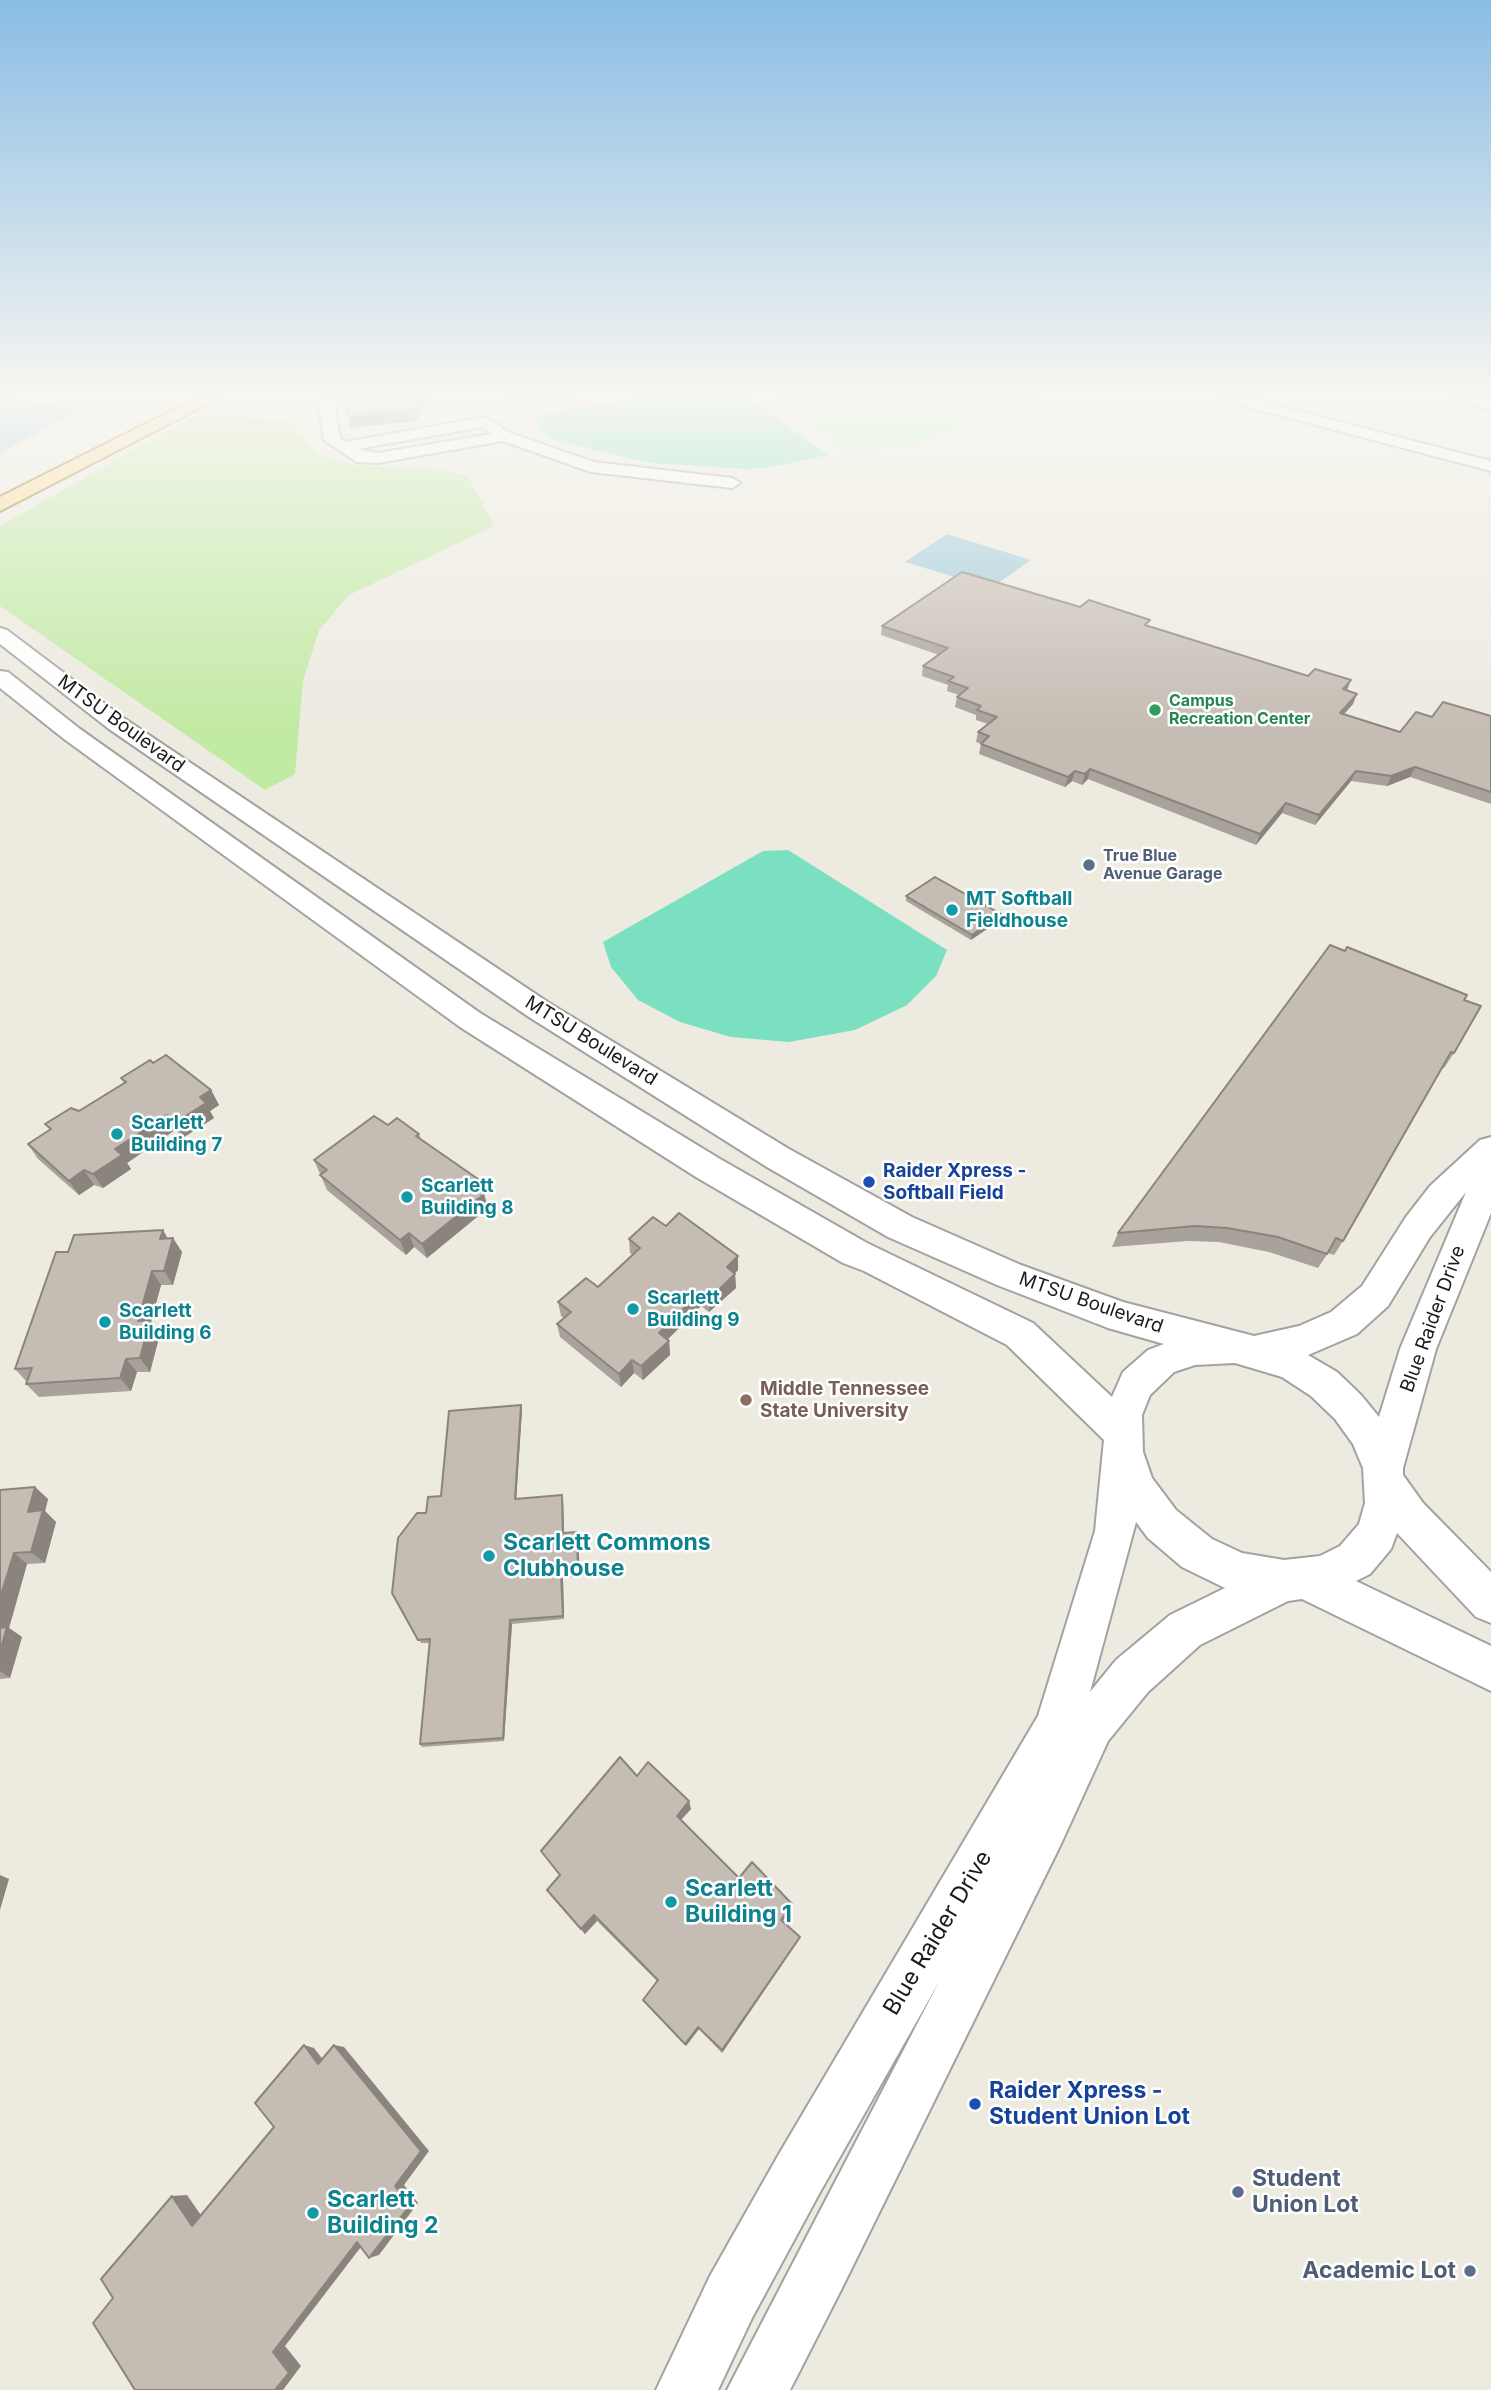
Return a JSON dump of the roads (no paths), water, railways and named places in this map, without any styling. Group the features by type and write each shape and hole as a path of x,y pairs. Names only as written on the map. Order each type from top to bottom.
{"street":[{"name":"MTSU Boulevard","path":"0,634 117,724 494,979 778,1158 900,1227 1009,1275 1121,1317 1245,1349"},
{"name":"MTSU Boulevard","path":"0,677 72,734 470,1020 708,1168 855,1253 1020,1334 1123,1442"},
{"path":"1383,1473 1385,1503 1376,1535 1354,1560 1323,1576 1293,1579 1240,1573 1197,1553 1162,1524 1136,1489 1123,1442 1123,1415 1136,1384 1161,1361 1195,1349 1245,1349 1303,1341 1344,1323 1375,1296 1418,1227 1442,1195 1491,1149"},
{"name":"Blue Raider Drive","path":"1383,1473 1418,1349 1491,1172"},
{"path":"1245,1349 1295,1366 1324,1384 1349,1407 1368,1433 1383,1473 1409,1517 1491,1602"},
{"name":"Blue Raider Drive","path":"686,2390 731,2297 799,2174 1058,1726 1115,1531 1123,1442"},
{"path":"1293,1579 1491,1669"},
{"name":"Blue Raider Drive","path":"757,2390 821,2270 1043,1829 1092,1725 1132,1676 1185,1630 1293,1579"}],"water":[{"path":"947,534 1031,560 991,588 905,562"}],"place":[{"name":"Campus Recreation Center","path":"1155,710"},
{"name":"True Blue Avenue Garage","path":"1089,865"},
{"name":"MT Softball Fieldhouse","path":"952,910"},
{"name":"Scarlett Building 7","path":"117,1134"},
{"name":"Raider Xpress - Softball Field","path":"869,1182"},
{"name":"Scarlett Building 8","path":"407,1197"},
{"name":"Scarlett Building 9","path":"633,1309"},
{"name":"Scarlett Building 6","path":"105,1322"},
{"name":"Middle Tennessee State University","path":"746,1400"},
{"name":"Scarlett Commons Clubhouse","path":"489,1556"},
{"name":"Scarlett Building 1","path":"671,1902"},
{"name":"Raider Xpress - Student Union Lot","path":"975,2104"},
{"name":"Student Union Lot","path":"1238,2192"},
{"name":"Scarlett Building 2","path":"313,2213"},
{"name":"Academic Lot","path":"1470,2271"}]}
